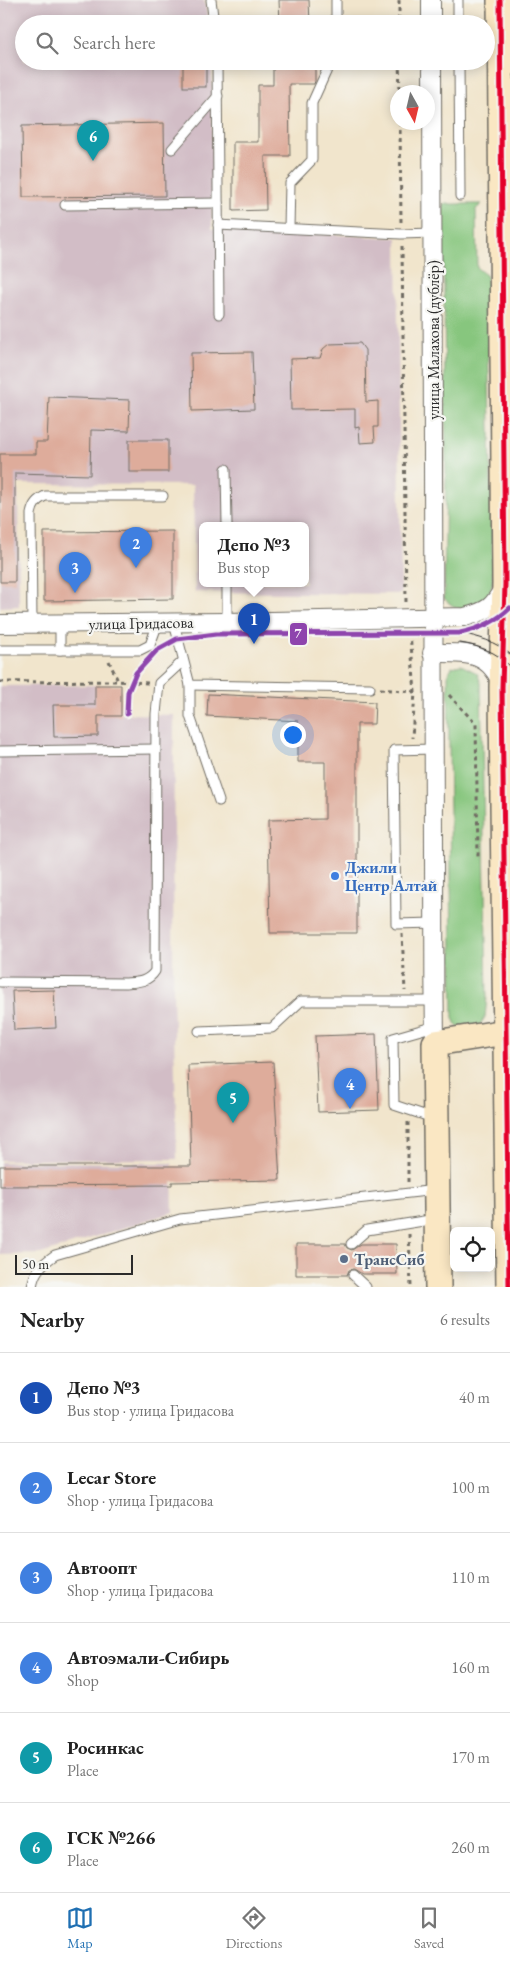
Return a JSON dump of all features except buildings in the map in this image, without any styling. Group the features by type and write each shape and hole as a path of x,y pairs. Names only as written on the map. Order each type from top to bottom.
{"main road":[{"path":"500,0 505,584 502,687 508,1032 509,1287"},
{"path":"438,1287 435,1034 508,1032"}],"street":[{"path":"431,0 431,15"},
{"name":"улица Малахова (дублёр)","path":"432,70 432,653 435,1034"},
{"name":"улица Гридасова","path":"0,624 406,619 465,616 490,609 505,584"},
{"path":"432,653 466,653 482,658 492,667 502,687"}],"lane":[{"path":"211,0 213,15"},
{"path":"336,0 336,15"},
{"path":"458,0 458,15"},
{"path":"217,70 219,314"},
{"path":"289,228 290,183 312,160 312,103 327,70"},
{"path":"459,70 460,196"},
{"path":"172,149 218,96"},
{"path":"65,205 218,203"},
{"path":"218,225 402,234 433,233"},
{"path":"226,469 227,522"},
{"path":"32,624 31,514 33,506 38,500 45,496 163,496"},
{"path":"227,587 227,622"},
{"path":"0,650 140,650 150,645 166,623 183,661 190,685 190,716 219,802"},
{"path":"60,624 60,650"},
{"path":"0,982 126,983 142,981 151,977 155,971 156,714 159,683 183,661"},
{"path":"190,685 370,688"},
{"path":"0,751 156,749"},
{"path":"433,749 394,750 396,924 434,923"},
{"path":"199,1031 272,1028 302,1000 435,1001"},
{"path":"435,1034 393,1038 394,1105 435,1118"},
{"path":"32,1287 34,1277 41,1264 55,1255 180,1220 436,1190"},
{"path":"352,1244 367,1230 436,1219"},
{"path":"353,1275 366,1287"}],"path":[{"path":"399,0 399,15"},
{"path":"400,70 400,85"},
{"path":"400,130 406,619 412,643 415,692 411,749"},
{"path":"0,682 118,681 159,683"},
{"path":"370,688 415,692"},
{"path":"447,693 476,724 478,858"}],"shaded area":[{"path":"0,0 204,0 207,15 15,15 15,70 212,70 212,229 397,238 401,594 195,592 193,485 18,484 19,606 0,607"},
{"path":"121,685 121,714 174,715 173,989 177,1159 0,1160 0,686"},
{"path":"0,1162 172,1163 173,1212 41,1254 0,1255"}],"green space":[{"path":"443,204 482,204 476,209 477,268 487,276 493,581 486,600 476,608 465,610 453,606 444,598 446,476"},
{"path":"461,665 477,673 481,683 487,997 485,1017 478,1028 460,1028 456,1025 453,1018 448,674 452,667"}],"tram line":[{"path":"460,633 486,640 510,654"},
{"path":"460,643 487,650 499,656 510,666"}],"transit line":[{"name":"7","path":"500,0 505,584 502,687 509,1287"},
{"name":"7","path":"127,714 128,692 136,673 157,650 177,639 216,634 460,633 487,624 510,608"}],"place":[{"name":"ГСК №266","path":"93,161"},
{"name":"Lecar Store","path":"136,568"},
{"name":"Автоопт","path":"75,593"},
{"name":"Депо №3","path":"254,644"},
{"name":"Джили Центр Алтай","path":"335,876"},
{"name":"Автоэмали-Сибирь","path":"350,1109"},
{"name":"Росинкас","path":"233,1123"},
{"name":"ТрансСиб","path":"344,1259"}]}
